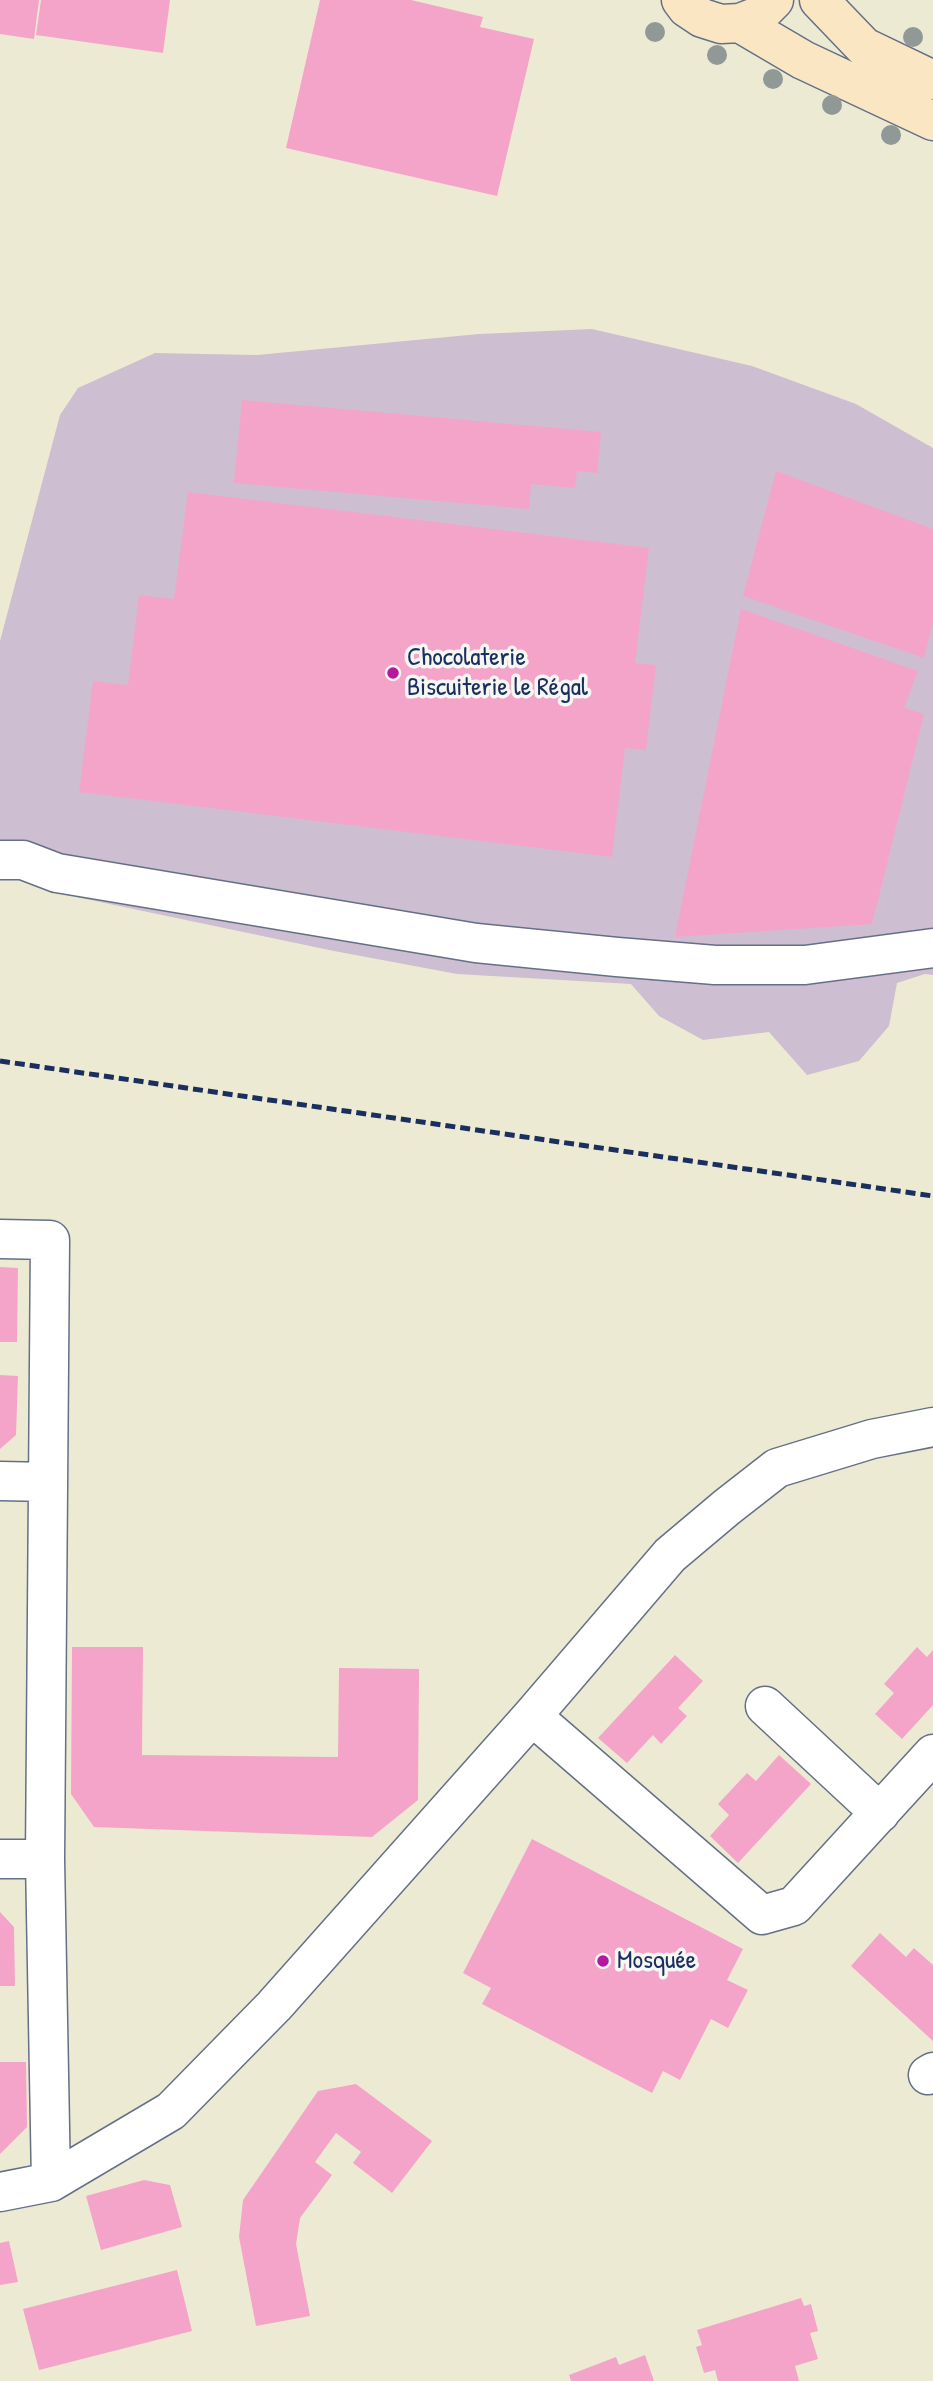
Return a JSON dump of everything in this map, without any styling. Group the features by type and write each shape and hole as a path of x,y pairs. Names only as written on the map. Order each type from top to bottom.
{"main road":[{"path":"665,0 692,9 721,24 765,10 803,60 933,121"},
{"path":"819,0 864,47 933,80"}],"street":[{"path":"848,0 850,22 864,47"},
{"path":"0,860 23,860 57,873 476,943 617,957 715,965 805,965 933,948"},
{"path":"0,1239 50,1240 45,1859 51,2182"},
{"path":"0,2192 51,2182 171,2111 274,2006 532,1716 670,1555 726,1507 777,1468 872,1439 933,1427"},
{"path":"0,1481 48,1482"},
{"path":"765,1706 880,1813"},
{"path":"532,1716 762,1915 794,1906 933,1754"},
{"path":"0,1859 45,1859"}],"shaded area":[{"path":"592,329 752,366 856,404 933,448 933,975 925,974 897,983 889,1026 859,1061 807,1075 769,1032 703,1040 659,1016 631,984 457,974 334,951 76,897 0,864 0,641 60,415 78,388 155,353 257,355 479,334"}],"building":[{"path":"0,0 39,0 34,39 0,34"},
{"path":"41,0 170,0 163,53 36,35"},
{"path":"320,0 411,0 483,17 480,27 534,39 497,196 286,148"},
{"path":"242,400 601,432 597,473 577,471 575,488 531,484 529,509 234,483"},
{"path":"776,471 933,529 933,621 924,658 743,596"},
{"name":"Chocolaterie Biscuiterie le Régal","path":"188,492 649,548 635,663 656,665 646,750 625,748 612,857 79,792 93,681 128,685 139,595 174,599"},
{"path":"741,609 918,671 904,708 924,714 872,924 675,937"},
{"path":"0,1267 18,1268 17,1342 0,1342"},
{"path":"0,1375 18,1376 16,1435 0,1449"},
{"path":"72,1647 143,1647 142,1755 338,1757 339,1668 419,1669 418,1800 372,1837 94,1827 71,1794"},
{"path":"917,1647 927,1657 933,1650 933,1705 902,1739 875,1714 894,1693 884,1684"},
{"path":"675,1655 703,1681 678,1708 687,1716 661,1744 653,1735 627,1763 598,1738"},
{"path":"779,1755 811,1784 738,1863 710,1836 729,1815 718,1804 747,1773 756,1781"},
{"name":"Mosquée","path":"532,1839 743,1949 727,1980 748,1990 728,2028 711,2019 680,2080 663,2071 652,2093 482,2004 491,1988 463,1973"},
{"path":"0,1912 14,1927 15,1986 0,1986"},
{"path":"880,1933 906,1957 914,1948 933,1965 933,2041 851,1966"},
{"path":"0,2062 26,2062 27,2127 0,2154"},
{"path":"356,2084 432,2141 392,2193 353,2163 361,2152 336,2133 315,2162 332,2175 300,2218 296,2244 310,2316 256,2326 239,2237 243,2200 318,2091"},
{"path":"144,2180 170,2185 182,2227 101,2250 86,2196"},
{"path":"9,2241 18,2282 0,2285 0,2243"},
{"path":"177,2270 192,2331 39,2370 23,2309"},
{"path":"801,2298 804,2306 811,2304 818,2331 810,2333 818,2359 795,2366 799,2381 718,2381 715,2370 704,2373 696,2347 702,2345 697,2330"},
{"path":"645,2355 654,2381 571,2381 569,2375 616,2357 619,2365"}],"railway":[{"path":"0,1061 933,1196"}],"place":[{"name":"Chocolaterie Biscuiterie le Régal","path":"393,673"},
{"name":"Mosquée","path":"603,1961"}]}
